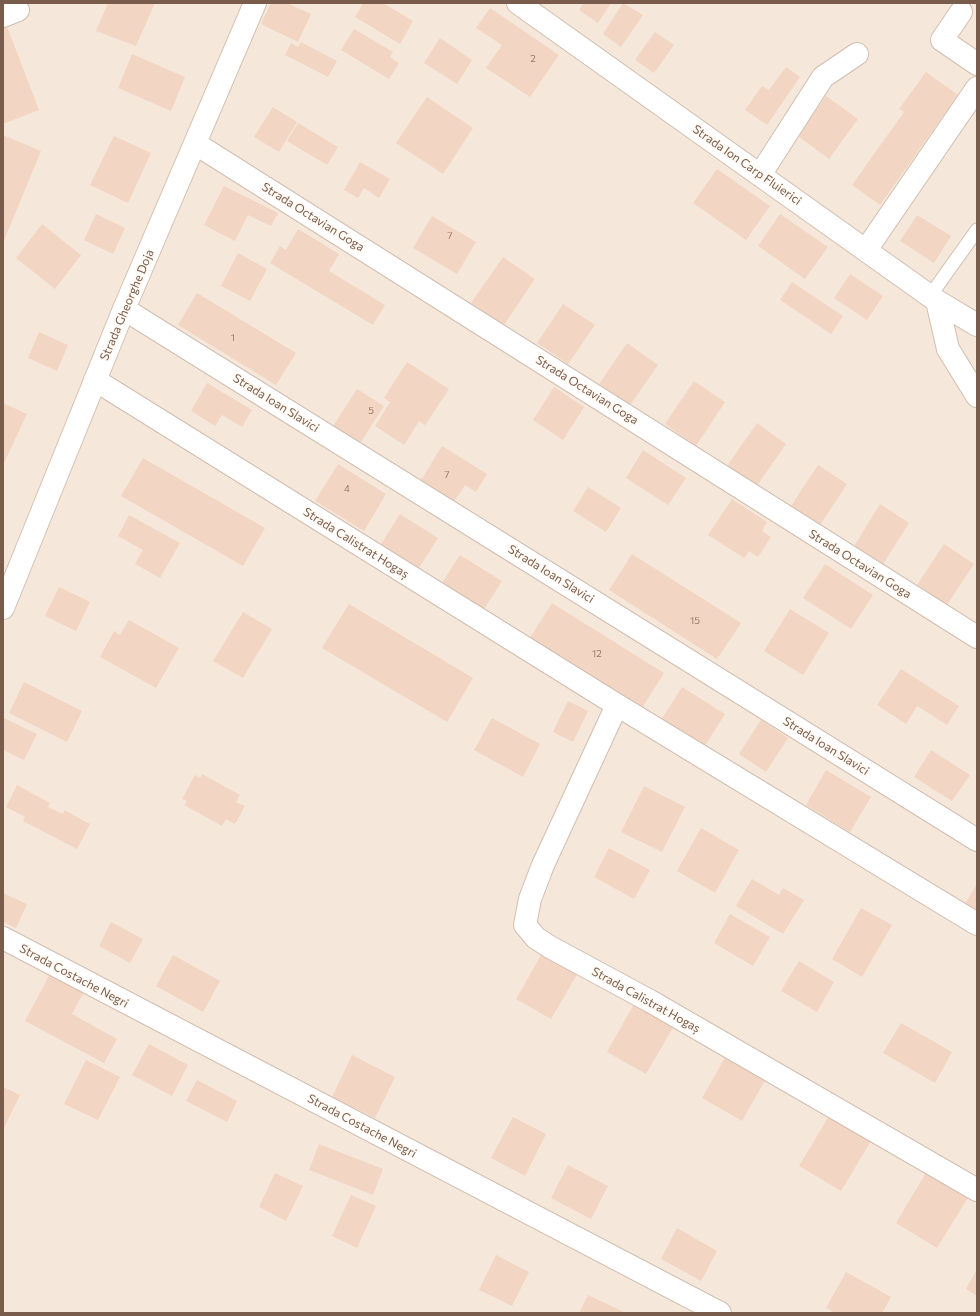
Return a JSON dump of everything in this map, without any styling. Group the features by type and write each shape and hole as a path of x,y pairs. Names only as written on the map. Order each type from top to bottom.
{"street":[{"name":"Strada Gheorghe Doja","path":"3,608 124,309 196,144 255,3"},
{"name":"Strada Ion Carp Fluierici","path":"518,3 933,299 977,325"},
{"path":"961,12 942,40 977,64"},
{"path":"760,175 823,77 857,54"},
{"path":"866,250 977,88"},
{"name":"Strada Octavian Goga","path":"196,144 977,637"},
{"path":"933,299 948,349 977,396"},
{"name":"Strada Ioan Slavici","path":"124,309 977,840"},
{"name":"Strada Calistrat Hogaș","path":"95,380 617,705 977,924"},
{"name":"Strada Calistrat Hogaș","path":"617,705 543,865 530,899 525,925 536,938 550,947 650,1001 977,1190"},
{"name":"Strada Costache Negri","path":"3,938 720,1313"}],"lane":[{"path":"933,299 977,230"}],"shaded area":[{"path":"3,3 977,3 977,1313 3,1313"}],"building":[{"path":"108,3 155,3 136,46 96,31"},
{"path":"271,3 287,3 311,14 298,42 261,24"},
{"path":"363,3 383,3 413,21 400,44 355,17"},
{"path":"584,3 611,3 598,23 579,10"},
{"path":"623,3 643,15 621,47 603,34"},
{"path":"490,8 559,55 530,97 486,68 502,45 476,28"},
{"path":"6,24 39,110 3,124 3,25"},
{"path":"354,29 393,52 390,57 399,63 389,79 341,50"},
{"path":"655,32 674,45 654,73 635,60"},
{"path":"440,38 472,60 457,84 424,63"},
{"path":"301,42 337,61 328,77 285,55 291,43 298,47"},
{"path":"132,54 185,77 171,111 118,88"},
{"path":"786,67 800,77 767,125 745,110 762,86 769,90"},
{"path":"926,72 958,95 880,205 852,185 904,112 899,109"},
{"path":"826,96 858,119 829,159 798,136"},
{"path":"427,97 473,128 443,174 396,143"},
{"path":"273,107 297,122 279,152 254,137"},
{"path":"298,123 338,147 327,165 287,141"},
{"path":"3,135 41,151 3,243"},
{"path":"114,136 151,153 128,203 90,185"},
{"path":"360,162 390,179 379,198 364,188 358,198 344,190"},
{"path":"717,169 770,206 746,240 693,203"},
{"path":"224,186 278,213 271,226 248,215 235,241 204,225"},
{"path":"96,214 125,228 113,254 84,240"},
{"path":"780,214 828,247 805,279 758,246"},
{"path":"917,215 951,236 934,263 900,241"},
{"path":"432,216 476,242 457,274 413,248"},
{"path":"42,224 81,255 55,289 16,258"},
{"path":"298,229 339,254 329,271 385,305 373,325 270,263 280,246 286,250"},
{"path":"238,253 267,269 250,301 221,286"},
{"path":"503,257 535,279 504,325 471,303"},
{"path":"850,274 883,296 867,320 834,298"},
{"path":"792,282 843,316 831,334 780,300"},
{"path":"197,293 296,353 276,385 178,325"},
{"path":"563,304 595,325 568,364 537,343"},
{"path":"39,332 68,345 57,371 28,358"},
{"path":"627,343 658,365 630,405 599,384"},
{"path":"407,362 449,389 425,425 419,421 404,445 375,426 390,402 384,398"},
{"path":"694,381 725,402 696,446 665,424"},
{"path":"207,383 252,410 242,427 222,415 215,426 191,411"},
{"path":"554,387 584,407 563,440 533,420"},
{"path":"357,389 384,406 359,445 332,428"},
{"path":"3,403 27,414 3,465"},
{"path":"757,423 786,444 756,487 727,466"},
{"path":"442,446 487,474 476,492 465,485 451,506 418,485"},
{"path":"643,450 686,478 668,505 626,478"},
{"path":"143,458 265,528 243,566 121,496"},
{"path":"338,464 386,494 364,531 315,501"},
{"path":"818,465 847,484 820,525 791,506"},
{"path":"588,487 621,508 606,532 573,511"},
{"path":"732,499 767,522 762,531 771,537 758,557 749,551 744,558 708,535"},
{"path":"880,504 909,523 882,566 853,548"},
{"path":"400,514 438,538 419,568 381,544"},
{"path":"129,515 180,543 160,578 135,564 143,550 118,536"},
{"path":"944,544 974,564 947,605 917,585"},
{"path":"632,554 741,623 717,659 609,590"},
{"path":"460,555 502,581 484,609 442,583"},
{"path":"825,564 873,595 851,629 803,598"},
{"path":"59,587 90,602 76,631 45,616"},
{"path":"552,603 664,673 640,711 528,641"},
{"path":"349,604 473,678 447,722 322,648"},
{"path":"790,609 829,633 803,675 764,651"},
{"path":"243,612 272,629 243,678 213,661"},
{"path":"129,620 179,648 156,688 100,657 114,631 120,635"},
{"path":"901,669 959,706 947,725 917,706 906,724 877,705"},
{"path":"24,682 82,711 67,742 9,713"},
{"path":"682,687 725,714 704,747 661,720"},
{"path":"568,701 588,711 573,742 553,732"},
{"path":"4,718 37,734 24,760 3,750"},
{"path":"492,718 540,744 523,777 474,750"},
{"path":"761,720 788,738 766,772 739,754"},
{"path":"931,750 970,775 952,801 914,777"},
{"path":"826,770 871,797 850,832 806,805"},
{"path":"202,774 240,795 236,802 245,806 235,824 226,819 222,826 184,805 187,801 182,799 195,775 200,778"},
{"path":"17,785 50,803 48,807 63,814 64,810 90,824 77,849 23,821 25,817 6,807"},
{"path":"644,786 685,807 662,852 621,832"},
{"path":"701,828 739,850 715,893 677,871"},
{"path":"609,848 650,870 634,899 594,877"},
{"path":"752,879 779,895 783,888 804,900 783,934 736,906"},
{"path":"977,884 977,916 963,907"},
{"path":"3,893 27,904 16,928 3,922"},
{"path":"861,908 892,925 862,977 832,959"},
{"path":"730,914 770,937 753,966 714,943"},
{"path":"111,922 143,939 130,963 99,946"},
{"path":"544,950 579,971 551,1019 516,999"},
{"path":"173,955 220,981 203,1012 156,986"},
{"path":"799,961 834,982 817,1012 781,991"},
{"path":"51,972 85,990 72,1014 117,1039 104,1063 25,1021"},
{"path":"634,1004 674,1026 646,1074 607,1052"},
{"path":"901,1023 952,1052 935,1083 883,1053"},
{"path":"149,1044 188,1065 172,1096 132,1075"},
{"path":"727,1054 767,1077 742,1121 702,1098"},
{"path":"352,1055 395,1077 375,1118 332,1097"},
{"path":"86,1060 120,1077 98,1120 64,1104"},
{"path":"197,1080 237,1101 227,1122 186,1101"},
{"path":"3,1087 20,1095 3,1130"},
{"path":"829,1116 871,1141 841,1191 799,1166"},
{"path":"513,1117 546,1134 525,1176 491,1158"},
{"path":"319,1144 383,1169 373,1195 309,1170"},
{"path":"568,1165 608,1186 591,1219 551,1198"},
{"path":"927,1171 969,1196 937,1248 896,1223"},
{"path":"275,1173 303,1186 286,1221 259,1207"},
{"path":"351,1195 376,1206 357,1248 332,1236"},
{"path":"677,1228 717,1251 701,1281 661,1259"},
{"path":"496,1255 529,1272 512,1306 479,1290"},
{"path":"977,1269 977,1296 966,1289"},
{"path":"846,1272 891,1297 882,1313 835,1313 826,1308"},
{"path":"588,1295 626,1313 579,1313"}]}
